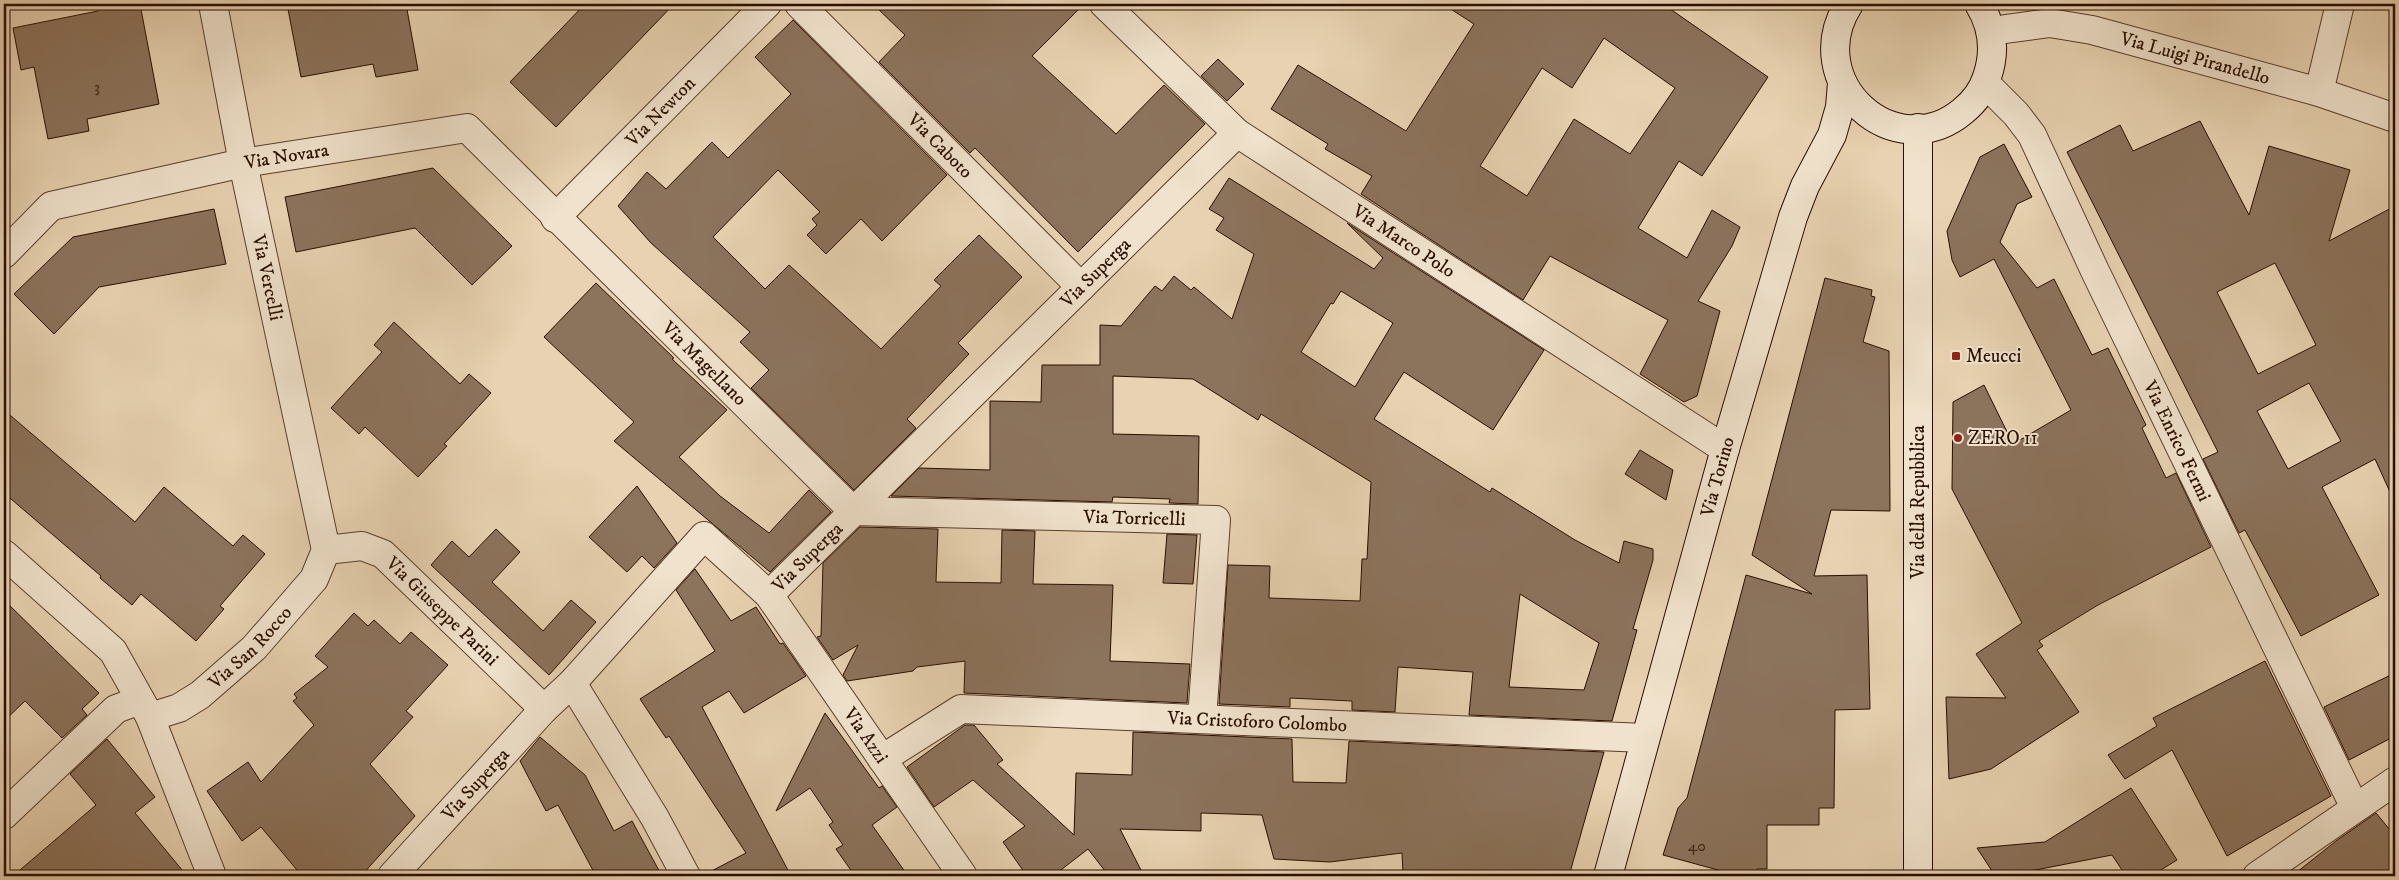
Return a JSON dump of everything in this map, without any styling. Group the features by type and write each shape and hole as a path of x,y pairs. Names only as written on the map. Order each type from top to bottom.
{"street":[{"name":"Via Vercelli","path":"213,4 243,164 326,550"},
{"name":"Via Newton","path":"555,218 767,4"},
{"name":"Via Caboto","path":"800,4 1081,287"},
{"name":"Via Marco Polo","path":"1104,4 1237,133 1725,449"},
{"path":"1849,4 1842,14 1834,49 1836,66 1842,83 1851,98 1876,119 1889,124 1918,128 1932,126 1958,115 1973,100 1985,83 1992,57 1991,31 1979,4"},
{"path":"2319,92 2340,4"},
{"name":"Via Luigi Pirandello","path":"1991,31 2050,23 2092,30 2319,92 2395,118"},
{"name":"Via Torino","path":"1608,876 1725,449 1793,217 1805,186 1832,135 1840,107 1842,83"},
{"name":"Via Enrico Fermi","path":"1985,83 2016,114 2032,135 2095,271 2355,808"},
{"name":"Via Novara","path":"4,254 51,206 243,164 467,128 555,218"},
{"name":"Via della Repubblica","path":"1918,128 1918,876"},
{"name":"Via Superga","path":"392,876 544,709 572,683 704,536 769,595 1237,133"},
{"name":"Via Magellano","path":"555,218 853,512"},
{"name":"Via Torricelli","path":"853,512 1216,520 1202,719"},
{"name":"Via Giuseppe Parini","path":"326,550 362,546 383,554 544,709"},
{"name":"Via San Rocco","path":"4,815 116,709 179,708 200,695 254,648 314,580 326,550"},
{"path":"4,554 113,652 145,708 212,876"},
{"name":"Via Azzi","path":"769,595 963,876"},
{"path":"572,683 655,818 686,876"},
{"name":"Via Cristoforo Colombo","path":"882,759 961,709 1645,738"},
{"path":"2257,876 2395,780"}],"building":[{"path":"96,4 140,4 159,104 87,119 89,131 48,139 34,67 21,70 13,28 98,11"},
{"path":"287,4 406,4 418,70 376,77 373,64 301,77"},
{"path":"585,4 674,4 556,127 510,82"},
{"path":"873,4 1084,4 1032,56 1116,134 1164,85 1205,124 1078,252 975,148 970,153 879,62 905,35"},
{"path":"1443,4 1663,4 1768,77 1702,176 1679,161 1638,228 1687,258 1712,210 1740,227 1732,246 1698,301 1720,311 1697,396 1684,402 1640,374 1668,320 1550,256 1523,300 1361,194 1372,176 1325,149 1328,144 1271,109 1298,65 1406,131 1474,24","holes":["1604,38 1675,88 1630,154 1574,119 1527,196 1480,166 1542,68 1572,88"]},
{"path":"793,20 947,175 882,241 861,219 826,254 807,235 817,225 812,219 820,212 778,170 713,237 765,289 789,265 881,349 941,286 934,280 979,235 1022,277 958,343 969,354 907,419 916,428 854,490 751,388 769,370 740,342 750,332 651,243 618,206 647,172 666,189 712,142 728,158 791,94 755,57"},
{"path":"1218,59 1244,84 1227,101 1201,76"},
{"path":"2200,121 2249,215 2269,146 2350,170 2329,241 2395,206 2395,503 2375,459 2322,487 2379,595 2301,636 2245,530 2239,533 2203,459 2218,452 2067,152 2120,125 2133,151","holes":["2275,263 2316,345 2258,374 2217,292","2309,383 2341,441 2288,469 2257,411"]},
{"path":"2004,144 2032,197 2017,204 2000,242 2037,288 2054,279 2092,355 2108,348 2146,425 2142,428 2166,478 2176,473 2211,547 2098,605 2039,641 2043,646 2037,650 2079,712 1991,769 1949,779 1946,697 2006,698 1976,654 2022,623 1952,489 1953,402 1984,385 2013,444 2071,410 1994,259 1960,277 1952,260 1947,231 1980,157"},
{"path":"433,168 512,246 472,285 415,228 296,252 285,197"},
{"path":"1229,178 1374,269 1383,258 1347,223 1544,350 1493,430 1404,372 1374,419 1490,492 1492,488 1575,540 1619,563 1624,541 1653,549 1653,560 1633,629 1637,630 1612,721 1469,715 1473,672 1398,667 1395,712 1352,710 1352,701 1290,698 1290,707 1219,704 1228,565 1270,566 1269,598 1360,601 1362,559 1367,559 1371,482 1261,414 1258,420 1193,379 1113,376 1113,434 1199,436 1198,504 1169,503 1170,499 1113,497 1112,502 891,496 919,468 990,470 990,401 1041,402 1042,365 1100,365 1100,325 1121,326 1155,286 1162,291 1174,276 1191,290 1194,287 1232,319 1254,254 1216,230 1224,218 1209,209","holes":["1341,291 1393,323 1355,387 1301,352 1331,303 1333,304","1520,594 1599,643 1584,690 1509,687"]},
{"path":"214,209 226,264 99,287 54,334 14,294 73,237"},
{"path":"1825,278 1872,290 1871,296 1875,297 1863,342 1889,351 1890,511 1831,510 1814,576 1867,575 1870,709 1835,710 1834,808 1819,808 1819,825 1767,825 1767,869 1757,869 1757,876 1740,876 1663,855 1678,808 1687,798 1746,575 1812,594 1752,555"},
{"path":"596,283 674,358 672,359 727,410 679,457 720,496 769,533 809,490 831,512 770,572 614,441 634,422 544,337"},
{"path":"394,322 460,384 469,374 491,393 444,444 447,446 418,477 365,427 359,434 331,408 382,352 374,345"},
{"path":"4,410 135,522 164,487 233,546 243,535 265,554 220,606 224,609 196,641 141,594 132,605 4,493"},
{"path":"1640,450 1673,470 1666,500 1625,474"},
{"path":"637,486 677,543 654,568 642,556 627,572 589,537"},
{"path":"860,527 938,529 936,582 1001,583 1002,530 1035,531 1033,584 1113,585 1110,661 1190,664 1187,703 964,693 965,661 917,667 913,671 847,681 843,675 858,645 833,660 817,637 821,636 823,563"},
{"path":"496,529 520,552 492,582 543,631 571,600 596,622 549,675 431,565 452,541 469,557"},
{"path":"1167,534 1197,535 1193,584 1163,583"},
{"path":"695,569 731,621 756,607 780,644 783,643 806,676 744,713 729,691 702,707 791,876 702,876 746,853 669,736 666,738 640,699 715,651 676,590"},
{"path":"4,600 99,693 82,709 87,715 62,738 25,701 4,721"},
{"path":"354,613 368,626 374,620 400,644 411,632 448,665 406,711 413,717 370,764 415,816 361,876 302,876 261,827 242,841 207,791 248,762 261,782 314,725 293,701 297,698 294,694 328,667 315,656"},
{"path":"2265,661 2331,796 2227,856 2172,750 2125,779 2108,755 2157,726 2153,718"},
{"path":"2395,673 2395,736 2349,760 2324,707"},
{"path":"825,713 879,788 882,786 897,807 872,825 908,876 855,876 836,849 843,845 829,825 833,822 810,788 776,811"},
{"path":"965,725 974,725 1003,760 997,764 1074,835 1076,773 1132,775 1133,732 1292,739 1293,782 1346,783 1349,741 1604,752 1569,876 1403,874 1402,853 1330,862 1274,859 1262,815 1201,813 1201,831 1120,829 1144,876 1109,876 1088,849 1053,876 1027,876 1003,842 1025,826 973,780 934,807 907,767"},
{"path":"540,737 585,775 614,831 632,821 662,876 596,876 558,805 546,811 520,761"},
{"path":"107,739 155,797 135,813 187,876 13,876 96,805 70,774"},
{"path":"2131,788 2177,860 2151,876 2126,876 2112,855 2005,876 1991,876 1994,874 1977,848 2045,842"},
{"path":"2376,813 2395,836 2395,865 2381,876 2292,876 2336,841"}],"place":[{"name":"Meucci","path":"1956,356"},
{"name":"ZERO 11","path":"1958,438"}]}
